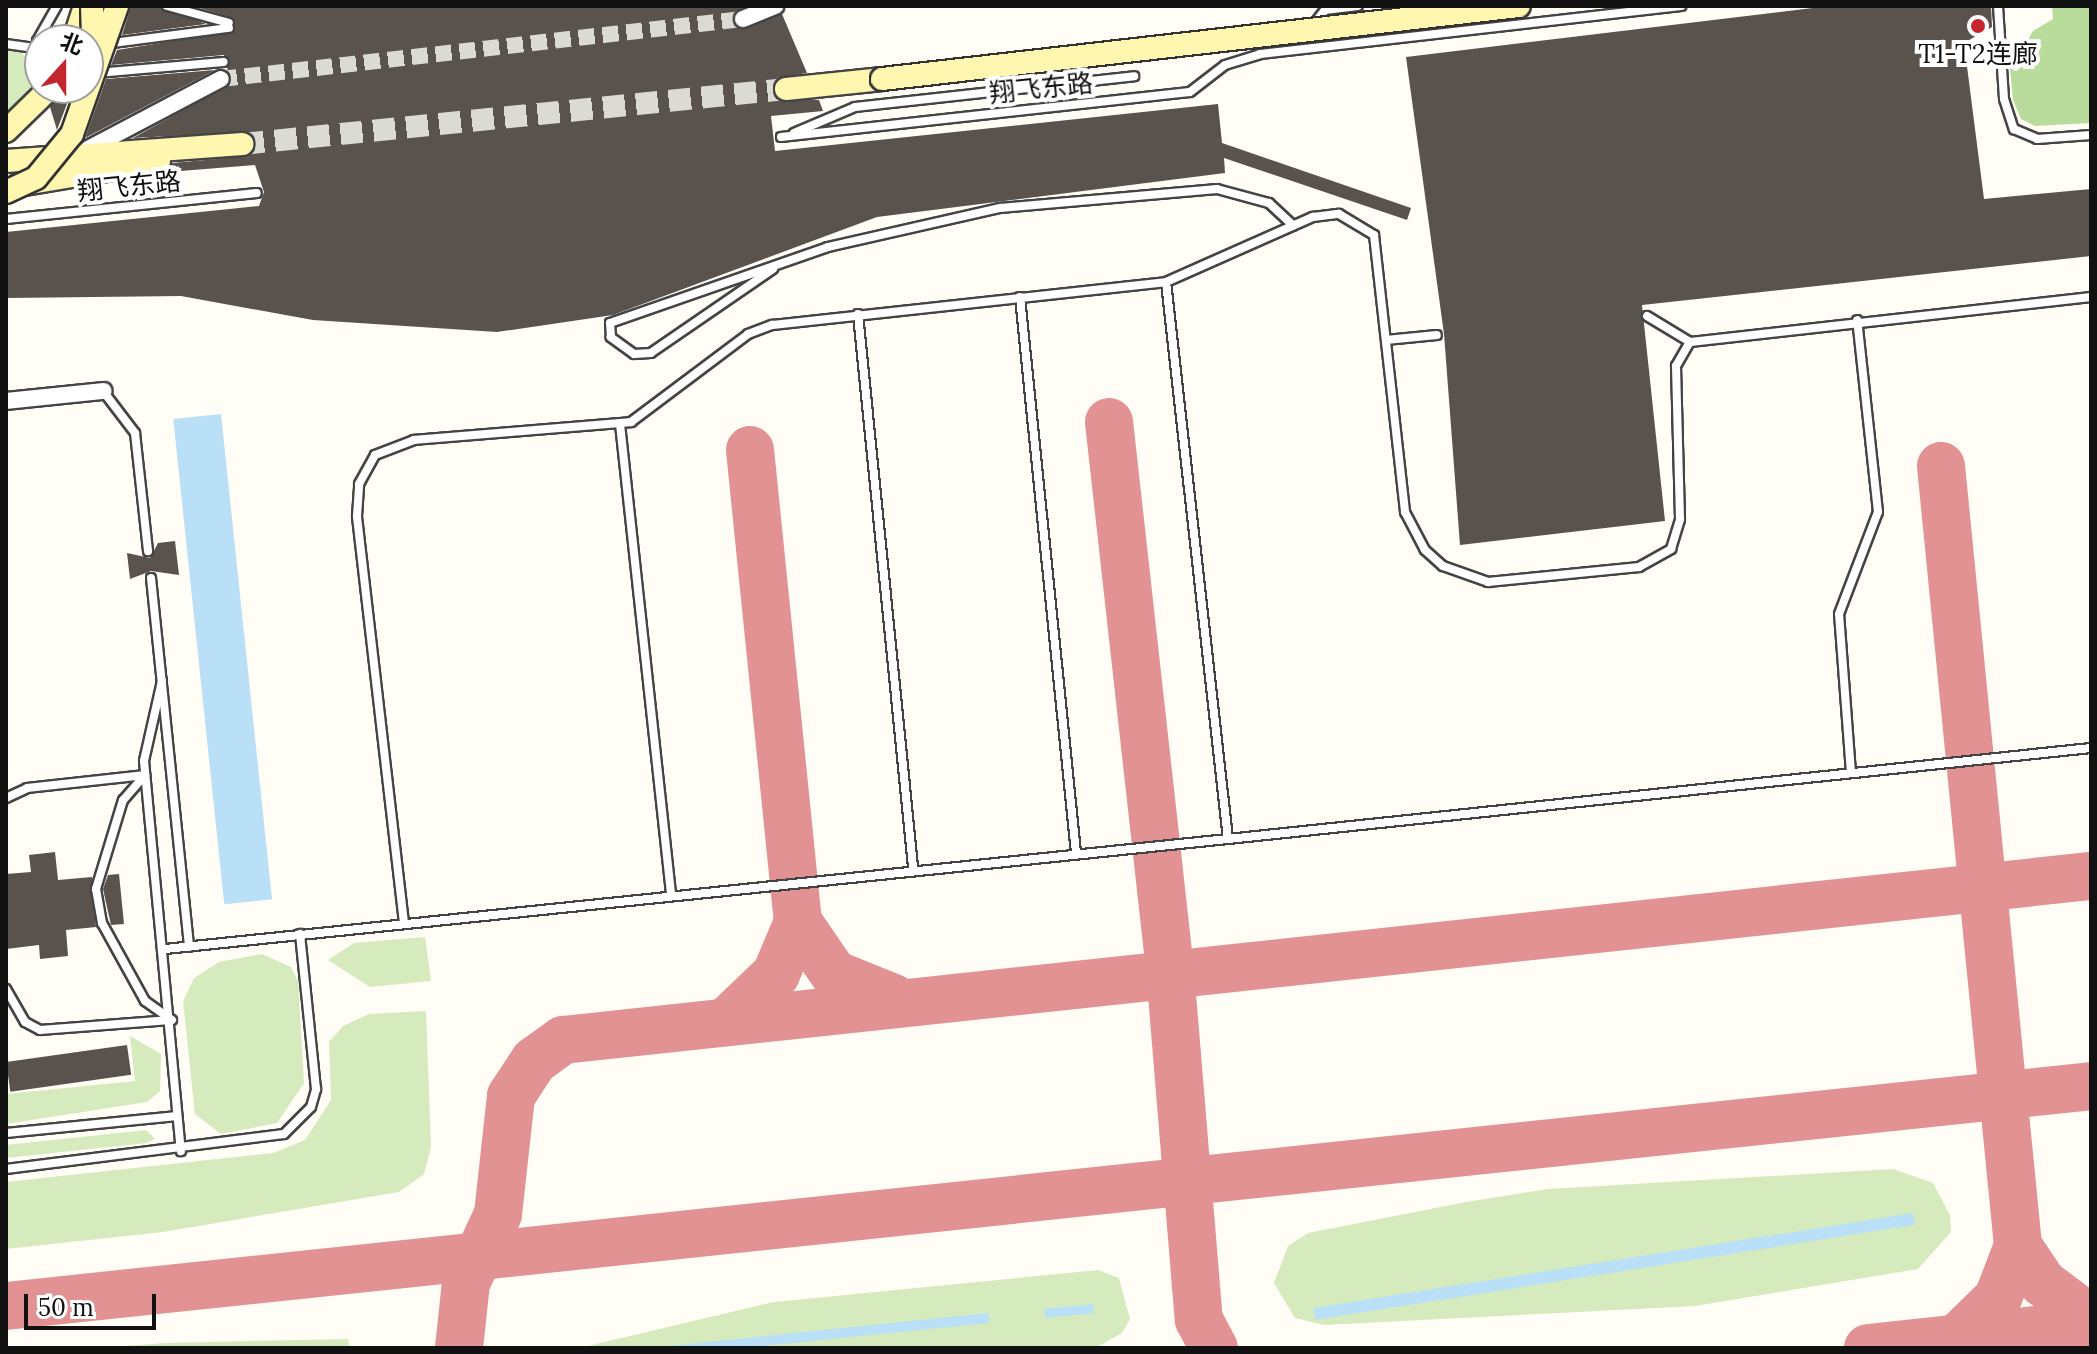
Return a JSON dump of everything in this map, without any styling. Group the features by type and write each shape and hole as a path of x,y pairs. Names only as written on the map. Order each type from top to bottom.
{"main road":[{"path":"104,43 117,6"},
{"path":"786,89 1519,6"},
{"path":"6,131 34,104"},
{"path":"6,189 36,178 72,134 83,104"},
{"path":"6,161 67,154 231,145 6,189"}],"street":[{"path":"743,19 775,6"},
{"path":"67,154 113,139 223,70"},
{"path":"6,401 103,391"}],"lane":[{"path":"104,43 229,23 167,6"},
{"path":"1294,50 1325,10 1358,6"},
{"name":"翔飞东路","path":"1134,76 855,107 786,136 1190,92 1240,57 1681,6"},
{"path":"1998,6 2014,129 2037,139 2091,135"},
{"path":"104,79 223,70"},
{"path":"773,269 651,353 634,354 611,337 610,323 898,227 1183,188 1248,195 1293,225"},
{"name":"翔飞东路","path":"6,219 257,193"},
{"path":"404,923 357,516 364,468 375,455 414,440 620,424 643,418 748,334 858,314 1166,282 1293,225 1339,214 1374,235 1412,532 1443,566 1488,582 1639,567 1671,549 1680,519 1676,366 1690,342"},
{"path":"1166,282 1228,839"},
{"path":"1020,297 1076,853"},
{"path":"1647,316 1690,342 1857,320 2091,297"},
{"path":"858,314 913,867"},
{"path":"1851,773 1839,614 1878,512 1857,320"},
{"path":"1386,340 1437,335"},
{"path":"103,391 135,433 148,551"},
{"path":"620,424 671,894"},
{"path":"151,578 189,947"},
{"path":"162,681 145,775 172,1020 181,1151"},
{"path":"165,949 913,867 1228,839 2091,748"},
{"path":"6,798 27,788 145,775"},
{"path":"145,775 123,800 96,889 102,923 145,1001 172,1020"},
{"path":"6,1169 266,1140 311,1107 317,1065 300,934"},
{"path":"6,989 25,1022 40,1030 172,1020"},
{"path":"6,1133 177,1116"}],"green space":[{"path":"2052,6 2091,6 2091,123 2035,126 2021,119 2013,100 2010,69 2033,31 2053,19"},
{"path":"6,51 21,52 24,56 24,101 6,119"},
{"path":"425,937 431,981 370,987 328,960 354,943"},
{"path":"262,954 291,967 298,981 304,1083 277,1123 221,1134 195,1114 183,1001 194,978 219,962"},
{"path":"426,1011 431,1147 424,1174 399,1192 163,1232 6,1249 6,1182 273,1153 305,1140 331,1100 329,1042 343,1026 369,1014"},
{"path":"130,1036 161,1054 160,1091 147,1102 6,1124 6,1094 135,1081"},
{"path":"146,1130 155,1139 147,1143 6,1158 6,1145"},
{"path":"1893,1169 1933,1183 1950,1215 1951,1232 1918,1269 1695,1306 1324,1325 1295,1318 1274,1283 1288,1246 1308,1233 1466,1202 1548,1189"},
{"path":"1098,1270 1119,1278 1130,1319 1122,1333 1095,1348 579,1348 774,1302"},
{"path":"348,1339 350,1348 102,1348 164,1343"}],"water":[{"path":"221,414 272,899 224,904 173,419"},
{"path":"1913,1213 1915,1225 1315,1320 1313,1308"},
{"path":"1093,1304 1094,1313 1045,1318 1044,1309"},
{"path":"989,1313 989,1323 741,1348 649,1348"}],"building":[{"path":"131,6 160,6 206,24 122,35"},
{"path":"193,6 746,6 734,13 736,27 782,14 807,73 777,78 775,98 819,100 823,111 771,116 775,151 1218,104 1222,143 1411,208 1407,220 1224,158 1225,173 877,217 613,315 497,332 313,320 181,296 6,298 6,232 259,206 264,192 255,165 168,172 172,163 249,156 256,144 249,132 133,138 231,84 224,55 111,65 117,50 235,31 233,18"},
{"path":"1829,6 1991,6 1992,27 1964,43 1984,199 2091,189 2091,256 1642,305 1665,521 1460,545 1444,334 1406,57"},
{"path":"215,70 85,138 97,104 104,104 106,79"},
{"path":"52,104 67,104 57,130 50,107"},
{"path":"175,541 179,575 151,571 130,579 127,553 150,558 158,543"},
{"path":"55,852 58,880 92,877 96,927 66,930 68,956 40,959 39,945 6,949 6,874 31,872 29,855"},
{"path":"119,874 124,924 111,925 103,889 108,875"},
{"path":"127,1045 131,1075 10,1092 6,1062"}],"taxiway":[{"path":"1109,422 1170,970 1199,1320 1214,1348"},
{"path":"750,450 798,922 834,974 893,998"},
{"path":"1941,466 2018,1246 2043,1283 2091,1319"},
{"path":"459,1348 466,1283 498,1214 511,1096 534,1061 563,1040 2091,876"},
{"path":"730,1018 776,974 798,922"},
{"path":"6,1306 2091,1086"},
{"path":"1957,1338 1998,1298 2018,1246"},
{"path":"1868,1348 2091,1324"}],"tunnel":[{"path":"221,79 743,19"},
{"path":"242,144 786,89"}],"place":[{"name":"T1-T2连廊","path":"1978,26"}]}
